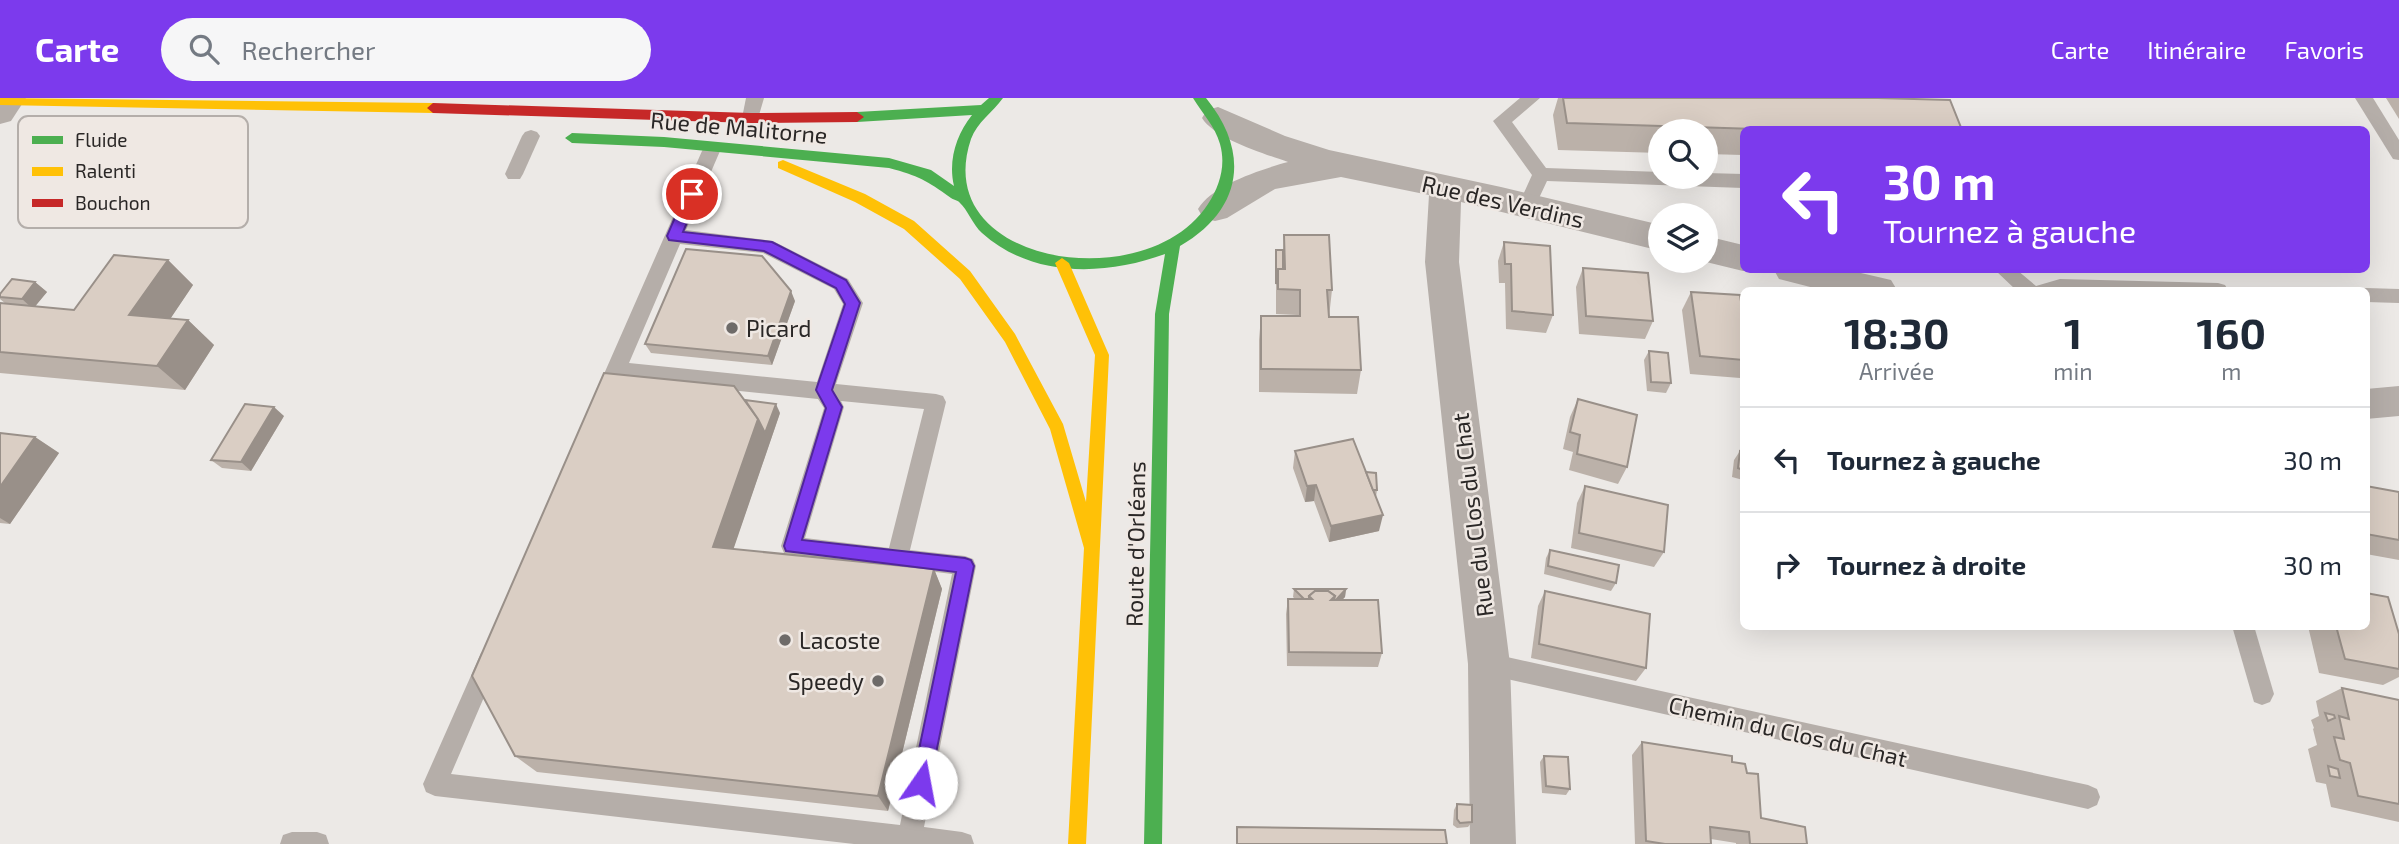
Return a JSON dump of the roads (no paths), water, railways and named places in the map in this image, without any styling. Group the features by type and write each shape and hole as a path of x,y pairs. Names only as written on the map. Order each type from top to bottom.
{"main road":[{"path":"997,98 982,110 963,137 955,167 961,198 983,228 1017,251 1062,263 1106,264 1145,256 1173,246 1215,209 1229,178 1230,147 1209,108"},
{"name":"Rue de Malitorne","path":"5,109 347,102 493,104 751,118 903,116 982,110"},
{"name":"Rue de Malitorne","path":"538,136 664,142 889,163 926,173 961,198"},
{"path":"664,142 789,166 860,198 909,225 965,275 1010,338 1058,429 1092,550"},
{"name":"Route d'Orléans","path":"1153,844 1162,314 1173,246"},
{"name":"Route d'Orléans","path":"1062,263 1102,355 1077,844"}],"street":[{"name":"Rue des Verdins","path":"1209,108 1252,138 1346,168 1447,187 1648,235"},
{"name":"Rue des Verdins","path":"1215,209 1265,180 1296,172 1346,168"},
{"name":"Rue du Clos du Chat","path":"1447,187 1443,211 1442,262 1489,664 1493,844"},
{"path":"1718,252 1740,257"},
{"path":"1804,273 1866,287"},
{"path":"2370,404 2399,401"}],"lane":[{"path":"751,118 755,98"},
{"path":"1531,98 1502,121 1541,174"},
{"path":"2364,98 2399,154"},
{"path":"514,174 538,136"},
{"path":"593,421 711,151"},
{"path":"1541,174 1740,181"},
{"path":"1527,206 1541,174"},
{"path":"674,236 766,246 841,284 853,303 824,390 834,407 792,546 965,566 910,838"},
{"path":"2008,273 2025,287"},
{"path":"2056,287 2100,287"},
{"path":"2370,295 2399,296"},
{"path":"615,370 936,402 897,558"},
{"path":"2244,630 2263,694"},
{"path":"500,634 435,784 962,844"},
{"name":"Chemin du Clos du Chat","path":"1489,664 2088,797"},
{"path":"292,844 317,844"}],"place":[{"name":"Picard","path":"732,328"},
{"name":"Lacoste","path":"785,640"},
{"name":"Speedy","path":"878,681"}]}
